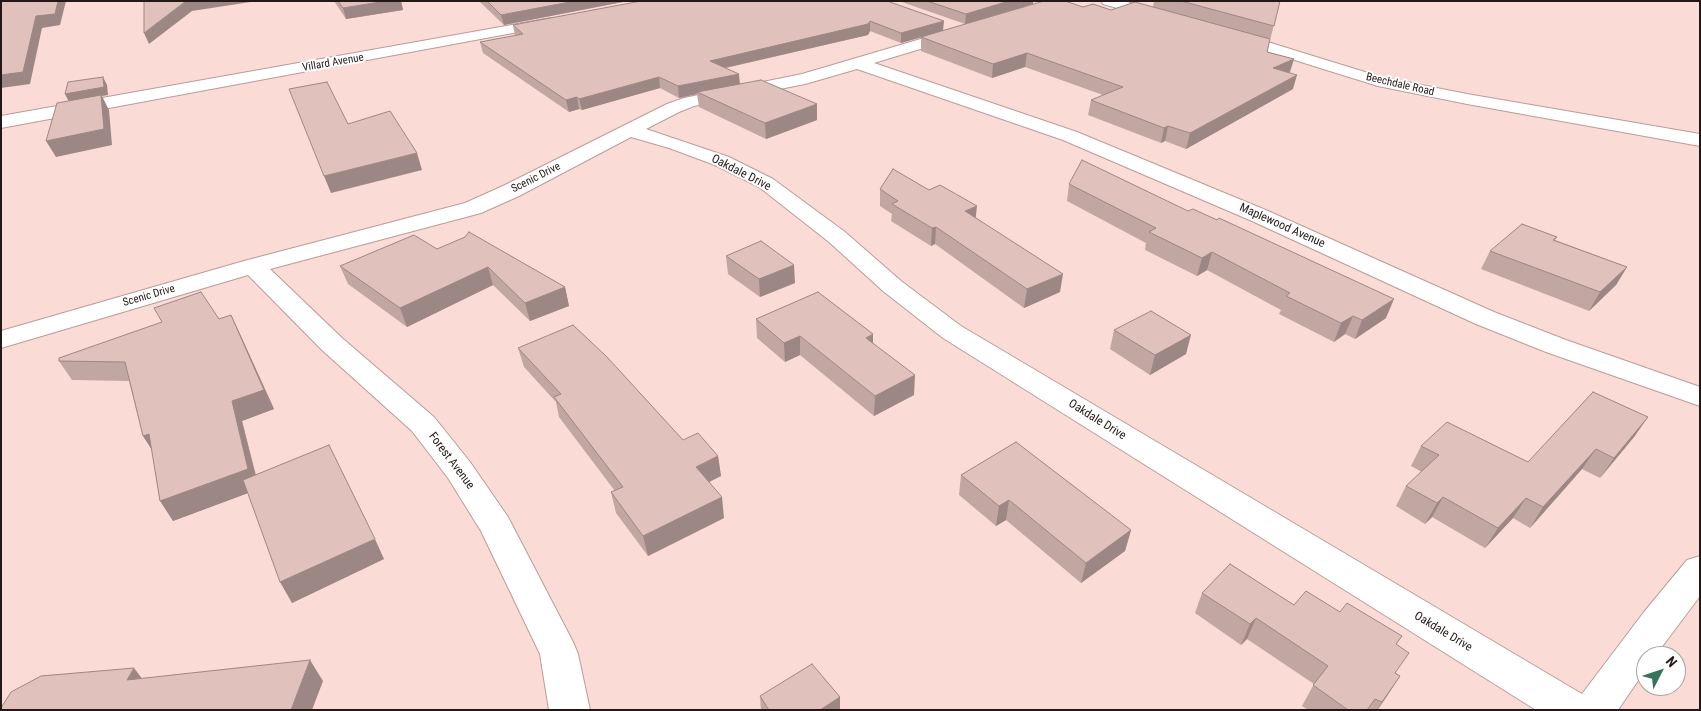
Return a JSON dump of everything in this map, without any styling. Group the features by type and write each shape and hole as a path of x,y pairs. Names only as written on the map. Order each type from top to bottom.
{"street":[{"path":"1108,1 1172,19"},
{"name":"Villard Avenue","path":"1,122 567,19"},
{"name":"Scenic Drive","path":"1,340 253,266 473,208 512,191 656,115 690,102 805,79 969,30 937,21"},
{"name":"Beechdale Road","path":"1218,32 1282,50 1378,81 1466,99 1700,140"},
{"name":"Maplewood Avenue","path":"860,64 1070,136 1260,216 1485,318 1556,346 1700,397"},
{"name":"Oakdale Drive","path":"628,130 676,144 722,161 766,183 837,237 892,286 952,332 1572,710"},
{"name":"Forest Avenue","path":"253,266 332,344 423,424 460,470 496,526 559,654 570,710"},
{"path":"1594,710 1657,624 1700,570"}],"building":[{"path":"1,1 58,1 55,14 36,16 23,72 1,75"},
{"path":"144,1 186,1 144,33"},
{"path":"338,1 386,1 343,8"},
{"path":"487,1 575,1 501,15"},
{"path":"641,1 887,1 944,21 901,33 870,21 868,24 710,61 739,74 678,86 659,77 579,99 577,97 566,100 480,42 523,34 513,25"},
{"path":"927,1 1009,1 966,14"},
{"path":"1044,1 1065,1 1083,7 1093,4 1111,10 1135,2 1270,39 1267,52 1294,59 1273,68 1297,75 1190,133 1168,126 1164,128 1091,100 1123,87 1027,53 993,64 921,37"},
{"path":"1181,1 1280,1 1274,26"},
{"path":"103,77 104,87 65,94 68,82"},
{"path":"761,80 817,104 765,123 697,92"},
{"path":"327,82 348,124 390,111 417,153 324,176 289,89"},
{"path":"101,95 104,129 46,141 57,103"},
{"path":"1082,160 1188,211 1193,209 1217,220 1219,218 1394,299 1362,320 1353,316 1341,323 1286,296 1290,293 1212,252 1202,258 1149,232 1156,228 1069,184"},
{"path":"893,169 929,190 940,185 977,206 965,211 1063,274 1027,289 936,227 932,228 892,204 898,201 880,189"},
{"path":"1522,224 1557,237 1553,240 1627,267 1600,292 1490,251"},
{"path":"469,232 565,287 525,303 488,267 400,308 340,266 414,235 437,249 465,237"},
{"path":"761,241 794,265 759,279 726,256"},
{"path":"201,292 219,319 231,315 264,390 232,401 248,469 160,501 149,434 143,436 125,362 59,361 59,358 162,322 154,308"},
{"path":"818,292 873,334 866,338 915,375 875,396 800,336 784,343 756,319"},
{"path":"1151,311 1191,335 1155,355 1114,330"},
{"path":"573,325 607,357 683,440 698,433 718,456 696,467 722,497 643,536 611,492 623,487 554,397 561,394 518,348"},
{"path":"1593,392 1648,417 1614,458 1596,449 1543,507 1526,498 1498,528 1443,497 1437,503 1406,486 1439,455 1421,446 1447,422 1528,462"},
{"path":"1016,442 1131,530 1086,563 1009,500 999,506 961,475"},
{"path":"329,445 375,539 280,582 243,480"},
{"path":"1230,564 1294,605 1306,591 1340,612 1347,603 1402,636 1396,644 1409,653 1395,673 1400,676 1382,702 1375,699 1367,710 1348,710 1313,685 1328,666 1256,618 1250,624 1202,593"},
{"path":"310,660 291,710 1,710 11,692 41,676 134,668 127,680"},
{"path":"812,664 840,697 820,710 769,710 760,696"}]}
